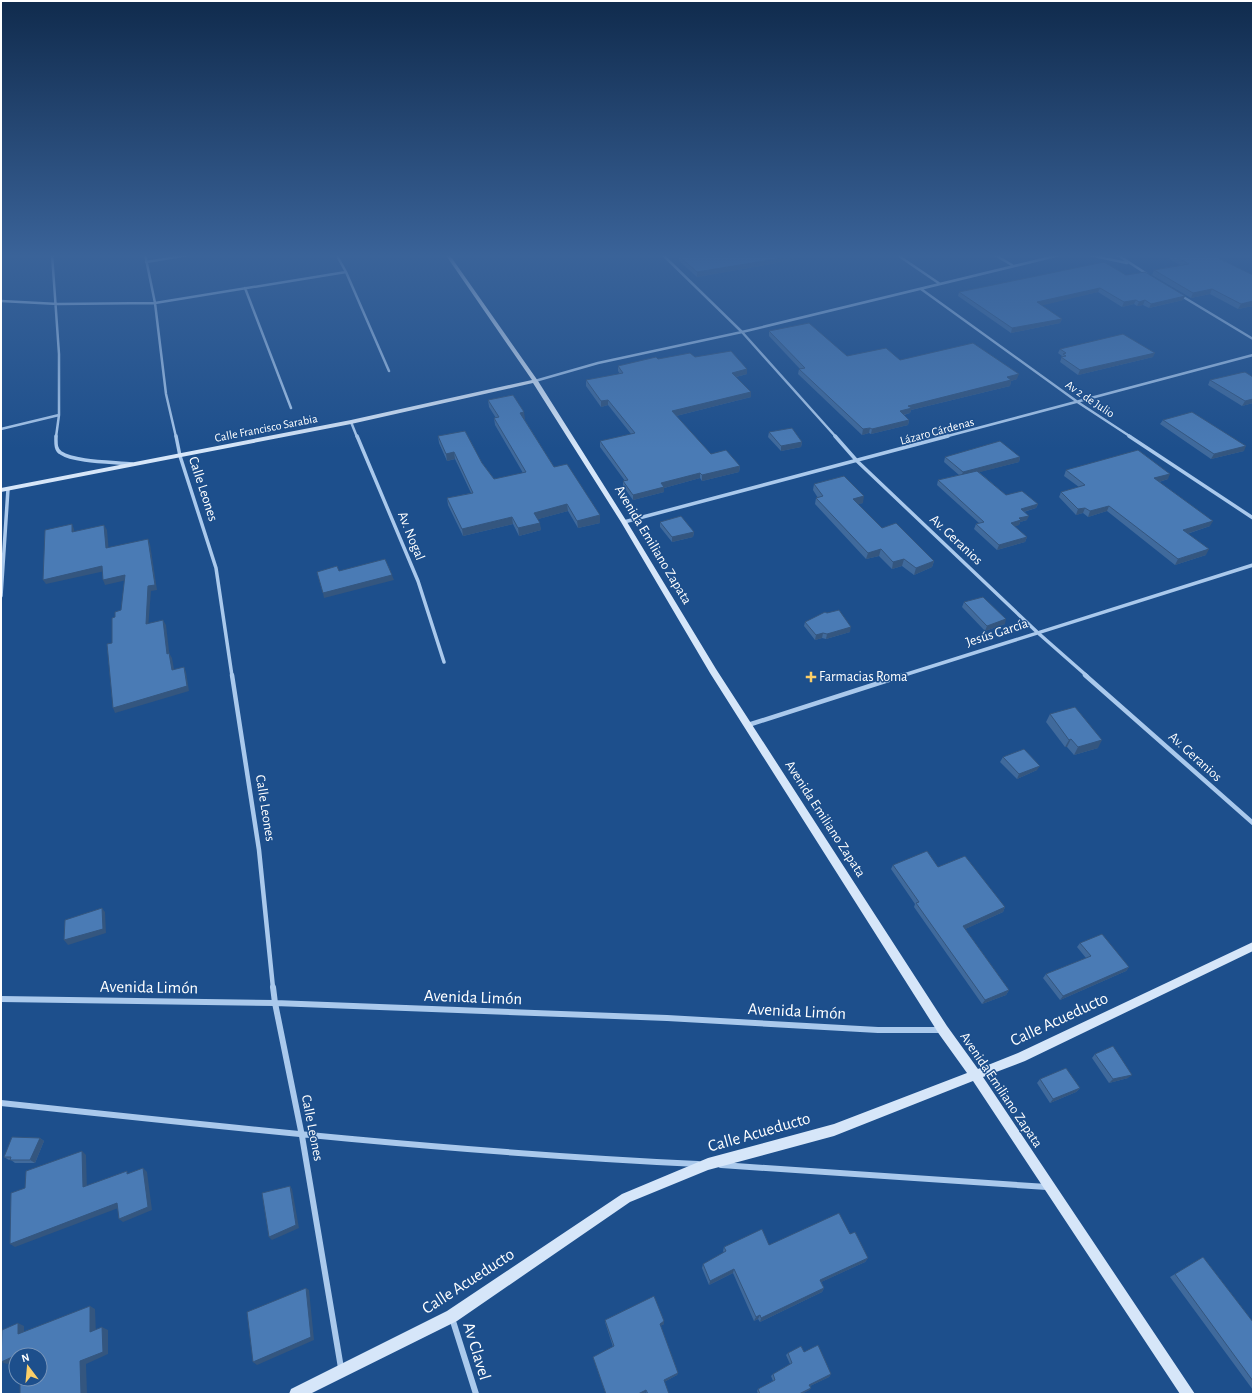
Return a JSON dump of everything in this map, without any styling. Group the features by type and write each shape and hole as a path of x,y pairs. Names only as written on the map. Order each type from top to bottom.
{"main road":[{"name":"Avenida Emiliano Zapata","path":"492,319 535,381 624,522 712,671 943,1030 975,1074 1188,1394"},
{"name":"Calle Francisco Sarabia","path":"1,490 351,422 535,381"},
{"name":"Calle Acueducto","path":"296,1394 341,1370 452,1316 626,1198 708,1164 834,1130 1021,1057 1253,946"}],"street":[{"path":"58,319 59,416 56,446 60,452 73,457 132,464"},
{"name":"Calle Leones","path":"157,319 166,394 180,456 216,568 259,850 275,1003 302,1136 341,1370"},
{"path":"257,319 291,408"},
{"path":"367,319 389,370"},
{"name":"Av. Geranios","path":"729,319 742,332 857,461 1037,632 1253,823"},
{"path":"535,381 598,363 797,319"},
{"name":"Av 2 de Julio","path":"962,319 1079,403 1253,518"},
{"path":"1220,319 1253,339"},
{"name":"Lázaro Cárdenas","path":"624,522 1079,403 1253,355"},
{"path":"1,429 59,416"},
{"name":"Av. Nogal","path":"351,422 418,581 444,662"},
{"path":"1,596 8,489"},
{"name":"Jesús García","path":"748,725 1037,632 1253,566"},
{"name":"Avenida Limón","path":"1,999 275,1003 667,1018 878,1030 943,1030"},
{"path":"1,1103 302,1136 612,1161 708,1164 1050,1187"},
{"name":"Av Clavel","path":"452,1316 476,1394"}],"building":[{"path":"999,319 1061,319 1012,328"},
{"path":"809,323 847,356 886,348 900,360 973,343 1019,374 1007,377 1011,380 908,406 912,408 900,411 909,420 872,429 863,429 799,369 805,368 769,331"},
{"path":"1123,334 1155,353 1080,370 1061,357 1066,356 1063,354 1066,353 1060,349"},
{"path":"731,351 747,369 732,373 751,392 672,411 711,454 726,450 740,466 702,475 700,473 661,483 664,487 633,495 623,481 628,480 600,441 635,433 608,400 601,401 586,380 623,373 618,366 656,357 658,359 690,353 695,357"},
{"path":"1245,372 1253,377 1253,399 1245,401 1210,380 1240,373"},
{"path":"513,395 524,412 520,413 554,467 567,464 600,515 577,521 567,504 534,513 540,523 518,528 512,517 462,529 447,498 473,493 454,452 446,454 438,436 465,431 482,463 494,479 526,472 494,418 499,417 488,400"},
{"path":"1192,412 1246,446 1214,454 1163,420"},
{"path":"792,428 802,442 781,446 769,432"},
{"path":"1000,441 1020,457 963,472 945,457"},
{"path":"1138,450 1170,474 1154,478 1213,521 1183,530 1209,549 1178,559 1109,506 1090,511 1085,508 1078,509 1061,492 1085,485 1066,470"},
{"path":"977,471 1006,495 1022,491 1038,504 1021,509 1029,516 1019,518 1021,520 1011,523 1027,537 999,545 976,524 984,522 938,480"},
{"path":"844,476 864,496 853,499 882,528 896,523 934,561 916,568 904,559 893,562 881,549 868,553 816,498 823,496 814,484"},
{"path":"681,516 694,532 672,537 660,522"},
{"path":"72,524 72,532 104,525 106,548 148,539 155,585 148,586 146,624 163,620 167,654 169,653 172,670 184,667 187,686 113,708 107,644 112,643 112,618 115,617 115,612 121,610 125,575 103,580 102,566 43,580 45,530"},
{"path":"385,559 392,575 323,593 317,572 337,566 339,571"},
{"path":"983,597 1006,619 987,626 964,602"},
{"path":"839,610 851,627 827,634 823,633 816,635 805,622 825,612 827,613"},
{"path":"1075,707 1102,740 1078,747 1071,739 1069,740 1050,714"},
{"path":"1024,749 1040,766 1019,774 1003,757"},
{"path":"927,851 938,867 965,856 1005,907 963,926 1009,990 985,1000 916,903 919,902 893,865"},
{"path":"102,908 103,929 64,940 65,920"},
{"path":"1102,934 1129,967 1063,996 1046,974 1091,956 1080,943"},
{"path":"1113,1046 1132,1075 1113,1079 1095,1054"},
{"path":"1066,1068 1080,1088 1053,1099 1040,1079"},
{"path":"12,1137 40,1138 30,1160 10,1160 11,1157 4,1157"},
{"path":"82,1151 83,1187 127,1171 127,1174 143,1168 148,1207 119,1219 117,1203 10,1244 11,1193 25,1188 26,1171"},
{"path":"290,1186 296,1225 269,1237 262,1193"},
{"path":"839,1213 850,1234 855,1232 868,1258 820,1280 824,1288 761,1318 760,1315 756,1317 734,1269 710,1281 703,1264 726,1251 724,1247 762,1229 769,1245"},
{"path":"1203,1257 1253,1322 1253,1381 1175,1274"},
{"path":"306,1288 311,1337 253,1362 247,1312"},
{"path":"654,1296 664,1321 660,1324 678,1373 664,1380 669,1394 648,1394 646,1390 638,1394 606,1394 593,1357 614,1346 605,1320"},
{"path":"90,1306 90,1332 102,1327 103,1352 80,1361 81,1394 20,1394 20,1387 48,1387 48,1347 8,1347 8,1359 1,1362 2,1330 18,1323 18,1334"},
{"path":"818,1345 831,1374 809,1385 811,1388 799,1394 760,1394 758,1389 775,1380 773,1374 792,1363 788,1353 801,1346 804,1352"}],"place":[{"name":"Farmacias Roma","path":"811,677"}]}
